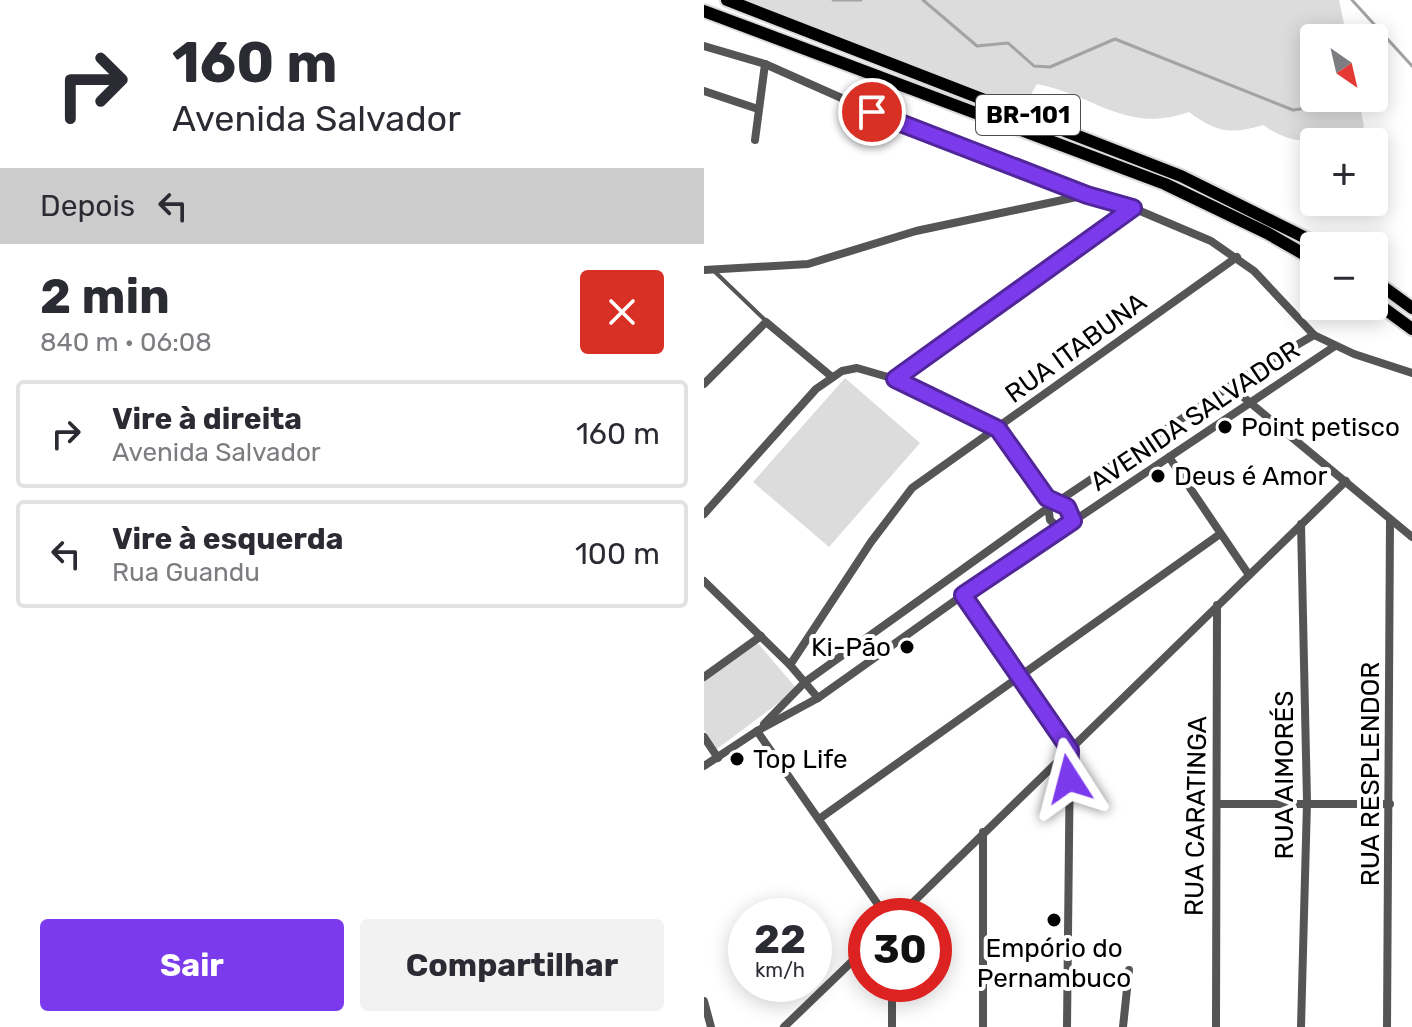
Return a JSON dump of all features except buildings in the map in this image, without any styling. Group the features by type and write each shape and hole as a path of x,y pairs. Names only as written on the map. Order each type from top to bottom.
{"main road":[{"name":"BR-101","path":"727,0 1181,176 1300,235"},
{"name":"BR-101","path":"704,11 1165,184 1300,252"},
{"path":"1388,290 1412,308"},
{"path":"1388,311 1412,329"}],"street":[{"path":"704,46 765,64 900,124 1087,195 1133,208 1211,241 1237,257 1314,335 1335,346 1412,373"},
{"path":"755,140 765,64"},
{"path":"704,91 758,109"},
{"path":"708,270 808,264 916,231 1087,195"},
{"path":"895,379 1133,208"},
{"name":"RUA ITABUNA","path":"790,665 903,496 1237,257"},
{"path":"704,384 766,322 832,377"},
{"name":"AVENIDA SALVADOR","path":"757,731 805,682 1050,502 1314,335"},
{"name":"AVENIDA SALVADOR","path":"704,766 757,731 818,698 963,595 1335,346"},
{"path":"705,512 802,402 832,377 857,368 895,379 998,429 1050,502 1050,520 1061,530"},
{"path":"704,370 714,373"},
{"path":"1230,386 1412,537"},
{"path":"1169,457 1249,575"},
{"path":"917,898 1346,481"},
{"path":"1050,502 1067,507 1073,521"},
{"name":"RUA RESPLENDOR","path":"1387,1027 1390,520"},
{"name":"RUA AIMORÉS","path":"1301,524 1307,802 1301,1027"},
{"path":"819,819 1220,534"},
{"path":"704,581 790,665 818,698"},
{"path":"963,595 1070,750 1067,1027"},
{"name":"RUA CARATINGA","path":"1216,1027 1217,605"},
{"path":"704,677 761,636"},
{"path":"757,731 874,898"},
{"path":"704,737 718,758"},
{"path":"1217,804 1390,804"},
{"path":"983,832 983,1027"},
{"path":"784,1027 848,965"},
{"path":"1123,1027 1129,970"},
{"path":"704,1001 711,1027"},
{"path":"892,1002 892,1027"}],"lane":[{"path":"708,270 766,322"}],"shaded area":[{"path":"738,0 1339,0 1344,24 1300,24 1300,112 1361,112 1364,127 1300,128 1300,141 1263,125 1232,131 1216,128 1189,112 1167,118 1129,116 1037,84 1023,108"},
{"path":"845,378 920,443 829,547 753,482"},
{"path":"756,641 797,689 717,749 704,730 704,679"}],"waterway":[{"path":"833,0 861,0"},
{"path":"923,0 977,46 1008,43 1034,66 1050,67 1115,39 1293,110 1300,109"},
{"path":"1352,0 1412,66"}],"place":[{"name":"Point petisco","path":"1225,427"},
{"name":"Deus é Amor","path":"1158,476"},
{"name":"Ki-Pão","path":"907,647"},
{"name":"Top Life","path":"737,759"},
{"name":"Empório do Pernambuco","path":"1054,920"}],"route":[{"path":"872,112 1087,195 1133,208 895,379 998,429 1047,498 1067,507 1072,515 1073,521 963,595 1070,750 1069,779"}]}
